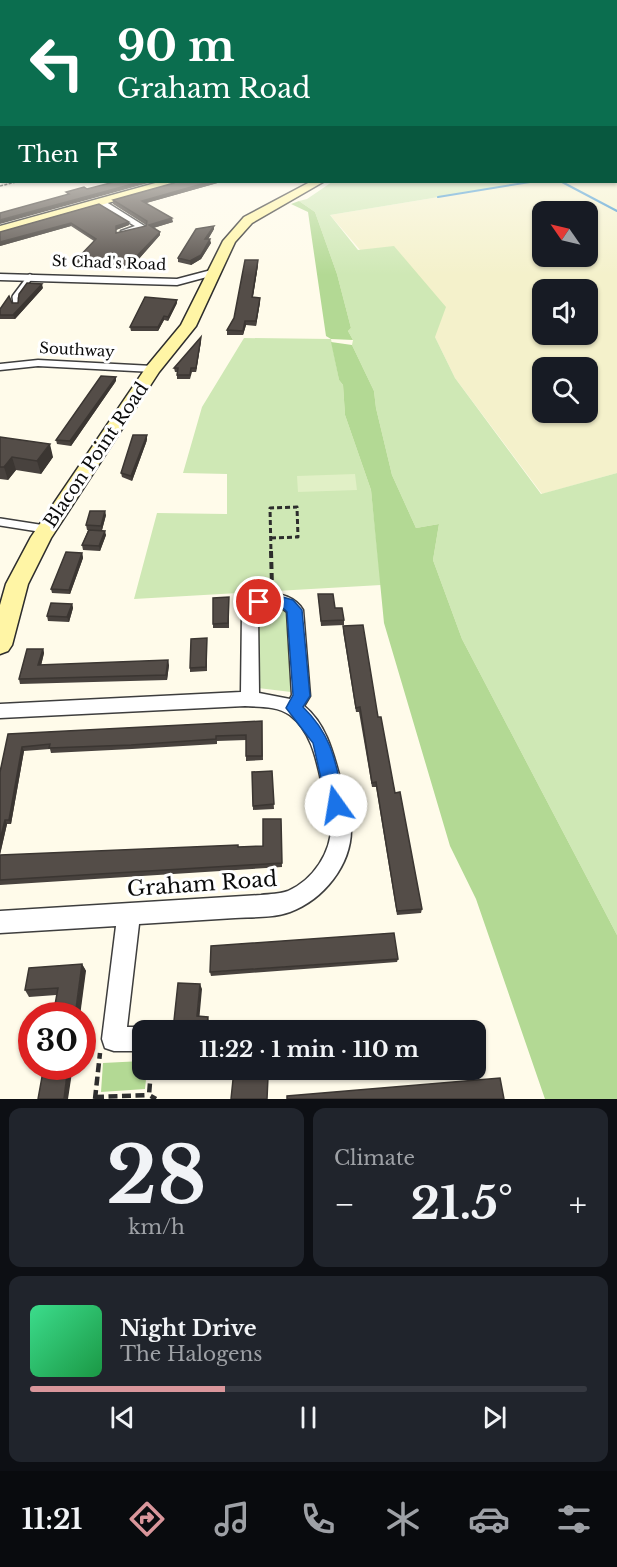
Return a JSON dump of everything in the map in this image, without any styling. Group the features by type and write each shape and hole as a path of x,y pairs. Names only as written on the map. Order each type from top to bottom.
{"street":[{"path":"0,230 166,183"},
{"path":"214,274 229,241 248,220 315,183"},
{"path":"100,202 142,227 121,233"},
{"name":"St Chad's Road","path":"0,277 177,282 214,274"},
{"name":"Blacon Point Road","path":"0,645 17,584 46,529 153,369 188,326 214,274"},
{"name":"Southway","path":"0,367 38,363 153,369"},
{"path":"0,711 250,699 271,701 294,708 302,696 294,610 288,604 273,599 259,602 250,612 250,699"},
{"name":"Graham Road","path":"0,922 261,906 289,901 314,885 330,866 339,848 341,826 321,742 310,724 294,708"},
{"path":"129,913 114,1039 132,1039"}],"lane":[{"path":"16,304 15,297 30,277"},
{"path":"0,522 46,529"}],"path":[{"path":"271,538 298,537 297,507 270,508 273,599"},
{"path":"114,1039 101,1040 95,1098 149,1095 156,1099"},
{"path":"149,1095 150,1080"}],"shaded area":[{"path":"524,183 617,183 617,473 542,494 455,378 435,337 330,215"}],"green space":[{"path":"331,183 524,183 330,215 358,250 394,246 446,307 435,337 455,378 541,494 617,473 617,935 462,639 433,560 439,524 416,528 392,475 374,391 352,345 353,340 348,331 351,328 337,274 315,212 299,201 307,199"},
{"path":"299,201 315,212 337,274 351,328 348,331 353,340 331,339 326,336 308,212 291,204"},
{"path":"244,338 331,339 339,380 343,385 345,415 371,490 381,585 134,599 157,513 227,514 227,474 183,473 202,407"},
{"path":"331,342 352,345 374,391 392,475 416,528 439,524 433,560 462,639 617,935 617,1099 545,1099 476,899 450,846 384,623 371,490 345,415 343,385 339,380"},
{"path":"355,474 357,490 298,492 297,476"},
{"path":"274,604 287,611 291,692 258,688 258,612"},
{"path":"132,1062 132,1080 146,1080 145,1089 101,1092 103,1063"}],"building":[{"path":"110,183 136,183 0,220 0,213 69,194 66,192 84,187 87,189"},
{"path":"174,183 205,183 142,201 172,218 149,225 160,232 125,266 75,261 96,239 71,223 0,242 0,232 99,204 129,222 116,226 116,233 146,226 147,221 113,200"},
{"path":"214,226 205,239 210,239 201,255 190,261 178,258 196,229"},
{"path":"245,260 258,260 252,297 260,298 256,321 245,321 243,331 227,330 234,318"},
{"path":"27,283 42,284 13,315 0,315 0,309 9,296 12,303 18,303 19,294"},
{"path":"145,297 177,300 168,317 164,316 158,327 130,327"},
{"path":"201,337 196,368 191,368 190,375 177,375 178,368 174,368"},
{"path":"101,376 116,377 70,441 56,440"},
{"path":"133,435 147,435 131,476 121,473"},
{"path":"0,437 50,444 37,461 12,457 4,467 0,467"},
{"path":"90,511 105,511 101,526 86,525"},
{"path":"89,530 105,531 99,546 82,545"},
{"path":"66,552 82,553 69,590 51,589"},
{"path":"318,594 333,594 335,608 342,608 344,620 321,621"},
{"path":"229,597 228,623 213,624 213,598"},
{"path":"51,603 72,604 67,617 47,616"},
{"path":"363,625 378,717 381,717 395,793 400,792 422,909 397,911 376,782 372,783 360,707 356,708 343,626"},
{"path":"207,638 206,667 190,668 191,639"},
{"path":"27,649 43,649 38,665 168,660 166,675 19,679"},
{"path":"262,721 262,756 246,756 246,735 131,745 49,748 50,744 22,747 9,820 5,820 0,840 0,772 8,734"},
{"path":"272,771 274,804 253,806 252,772"},
{"path":"263,819 281,819 282,863 0,880 0,855 238,845 238,847 263,846"},
{"path":"394,933 398,959 210,972 211,946"},
{"path":"82,964 77,1002 56,1002 58,988 25,990 29,968"},
{"path":"178,983 200,984 197,1016 208,1017 208,1020 174,1020"},
{"path":"500,1078 504,1099 287,1099 287,1096"},
{"path":"41,1080 66,1080 64,1099 38,1099"},
{"path":"233,1080 268,1080 267,1099 231,1099"}],"waterway":[{"path":"438,197 524,183"},
{"path":"564,183 617,211"}],"route":[{"path":"259,602 268,598 278,600 288,604 294,610 302,696 294,708 310,724 321,742 336,805"}]}
